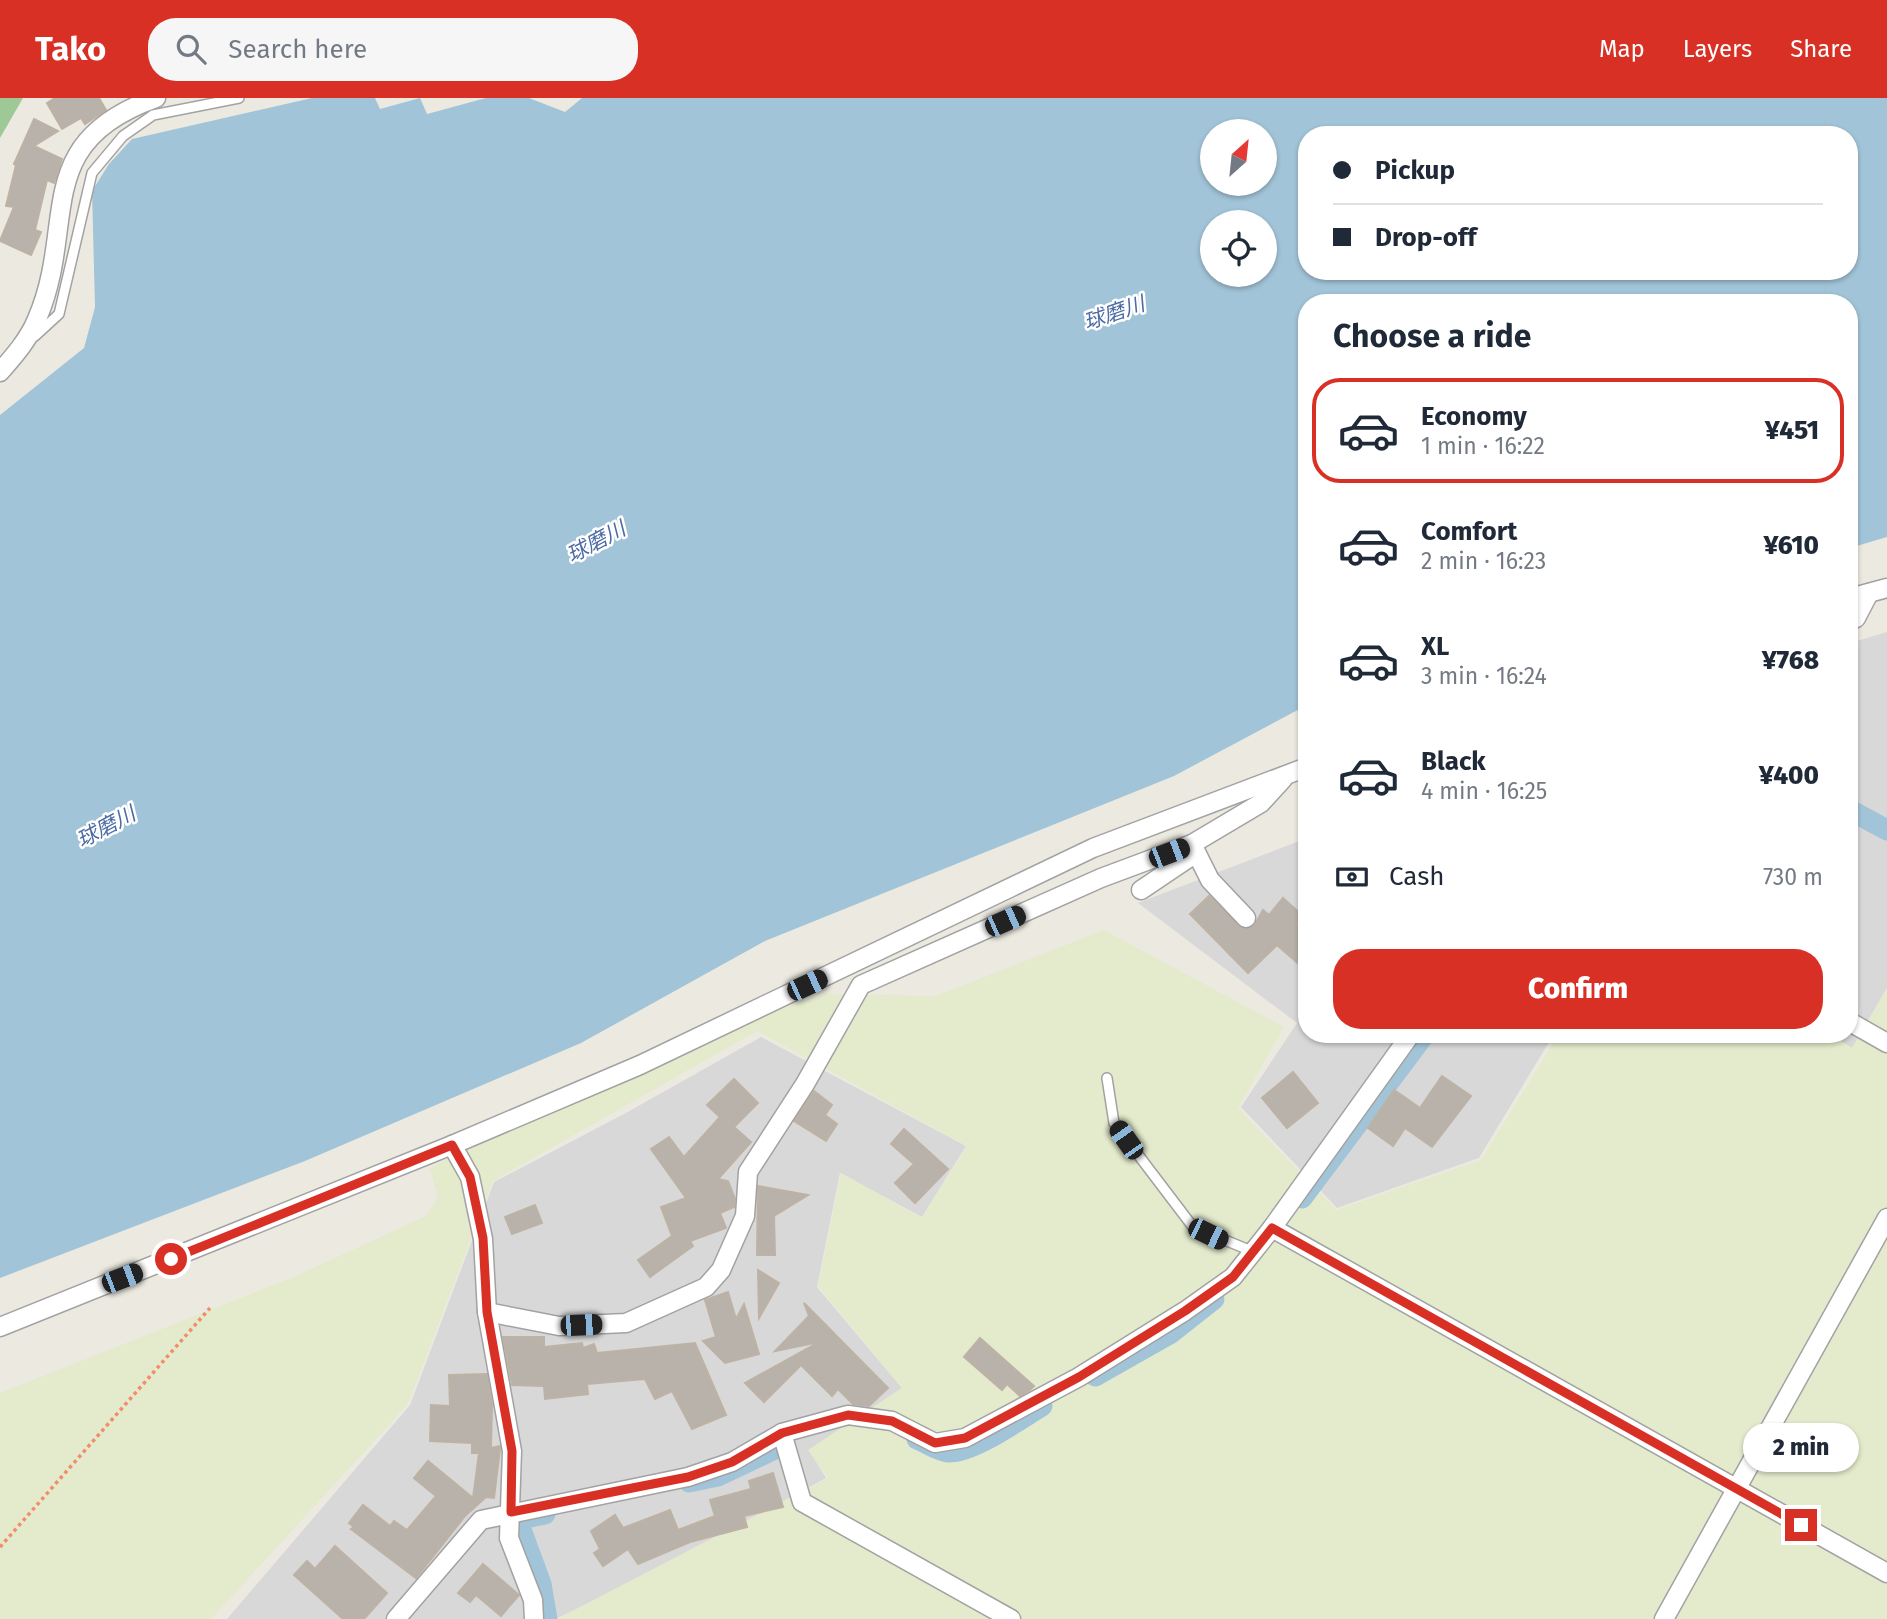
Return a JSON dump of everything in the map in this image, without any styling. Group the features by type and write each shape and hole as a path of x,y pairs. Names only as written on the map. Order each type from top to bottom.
{"street":[{"path":"0,372 20,349 37,319 49,280 60,202 68,172 79,150 123,110 156,98"},
{"path":"1858,596 1878,590"},
{"path":"1858,615 1878,590"},
{"path":"0,1327 452,1145 652,1059 1093,848 1298,770"},
{"path":"1141,890 1194,848 1261,803 1287,774"},
{"path":"1194,848 1210,880 1246,918"},
{"path":"487,1312 559,1326 626,1323 706,1287 726,1263 746,1216 748,1172 805,1084 861,985 1101,878 1194,848"},
{"path":"1858,1027 1887,1043"},
{"path":"396,1619 481,1520 688,1477 732,1462 782,1433 848,1415 892,1421 935,1443 965,1438 1079,1377 1185,1311 1233,1277 1272,1228 1406,1043"},
{"path":"452,1145 470,1177 483,1238 487,1312 512,1451 509,1538 533,1600 534,1619"},
{"path":"1664,1619 1887,1218"},
{"path":"1272,1228 1887,1573"},
{"path":"782,1433 802,1502 1011,1619"}],"lane":[{"path":"20,349 59,314 92,173 124,136 153,115 239,98"},
{"path":"1108,1078 1114,1123 1193,1227 1254,1252"}],"path":[{"path":"0,1547 210,1308"}],"shaded area":[{"path":"1887,632 1887,988 1858,1038 1858,641"},
{"path":"1298,841 1298,1043 1549,1043 1479,1158 1337,1208 1241,1107 1297,1023 1138,903"},
{"path":"761,1037 966,1146 922,1217 840,1173 817,1287 902,1388 809,1450 826,1478 617,1591 555,1619 227,1619 410,1405 494,1182 624,1114"}],"green space":[{"path":"0,98 23,98 0,138"},
{"path":"1104,930 1284,1027 1238,1108 1336,1210 1481,1160 1553,1043 1843,1043 1852,1048 1858,1043 1858,1038 1887,989 1887,1619 557,1619 828,1478 808,1450 902,1388 818,1286 841,1173 922,1218 967,1146 757,1031 493,1181 408,1404 211,1619 0,1619 0,1393 296,1276 426,1216 438,1197 430,1168 485,1139 753,1016 825,994 936,996"}],"water":[{"name":"球磨川","path":"312,98 375,98 380,109 420,98 427,114 486,98 529,98 565,112 582,98 1887,98 1887,537 1858,546 1858,294 1298,294 1298,710 1174,776 765,941 581,1043 305,1161 0,1278 0,415 84,348 95,307 92,191 109,164 132,139"}],"building":[{"path":"55,98 99,98 106,110 85,124 81,118 62,129 47,103"},
{"path":"34,119 58,131 34,146 62,159 54,183 47,180 35,230 41,232 31,255 0,241 14,207 6,206 16,165 14,164"},
{"path":"1209,896 1243,929 1254,926 1263,910 1269,915 1283,898 1298,912 1298,963 1277,945 1248,973 1190,914"},
{"path":"1293,1072 1318,1103 1287,1128 1262,1098"},
{"path":"1442,1076 1471,1096 1432,1147 1405,1128 1393,1146 1368,1128 1394,1090 1420,1108"},
{"path":"734,1079 758,1103 734,1127 751,1142 718,1179 728,1181 735,1199 734,1207 720,1213 726,1228 690,1241 693,1246 650,1277 638,1260 672,1236 661,1207 686,1198 651,1149 669,1137 684,1157 720,1117 707,1105"},
{"path":"814,1091 832,1105 825,1115 837,1124 826,1141 794,1121"},
{"path":"904,1129 948,1169 915,1203 895,1183 914,1164 891,1144"},
{"path":"758,1186 808,1195 774,1216 775,1255 757,1255"},
{"path":"535,1205 542,1223 512,1234 505,1217"},
{"path":"758,1270 779,1283 759,1318"},
{"path":"728,1292 736,1319 744,1304 759,1354 725,1363 703,1341 716,1337 705,1300"},
{"path":"804,1303 888,1388 869,1406 853,1404 838,1389 832,1396 801,1365 764,1402 745,1383 819,1342 775,1351 809,1316"},
{"path":"503,1337 544,1337 544,1347 582,1343 583,1348 594,1344 597,1353 695,1343 726,1415 692,1429 672,1391 655,1399 645,1379 587,1384 588,1394 545,1399 544,1386 512,1385"},
{"path":"980,1338 1034,1386 1020,1396 1007,1384 1002,1390 964,1357"},
{"path":"487,1374 492,1405 491,1448 500,1446 494,1498 486,1497 465,1516 416,1578 351,1529 354,1527 349,1523 363,1505 390,1526 394,1521 407,1530 436,1496 414,1478 428,1461 473,1498 479,1453 472,1453 472,1443 430,1441 431,1405 450,1406 449,1375"},
{"path":"773,1473 783,1507 744,1516 747,1527 690,1542 638,1564 628,1549 603,1566 594,1553 600,1549 591,1531 615,1515 623,1528 670,1510 678,1530 715,1516 710,1500 751,1489 749,1481"},
{"path":"335,1546 387,1593 364,1619 343,1619 294,1575 307,1561 315,1569"},
{"path":"483,1564 519,1595 501,1616 476,1595 470,1602 458,1593"}],"waterway":[{"path":"1858,814 1887,830"},
{"path":"1302,1198 1418,1043"},
{"path":"1095,1376 1171,1333 1214,1299"},
{"path":"917,1439 936,1449 958,1451 996,1434 1042,1406"},
{"path":"689,1482 718,1476 781,1446"},
{"path":"545,1514 520,1519 519,1524 541,1584 547,1619"}],"route":[{"path":"171,1259 452,1145 470,1177 483,1238 487,1312 512,1451 511,1512 688,1477 732,1462 782,1433 848,1415 892,1421 935,1443 965,1438 1079,1377 1185,1311 1233,1277 1272,1228 1801,1525"}]}
